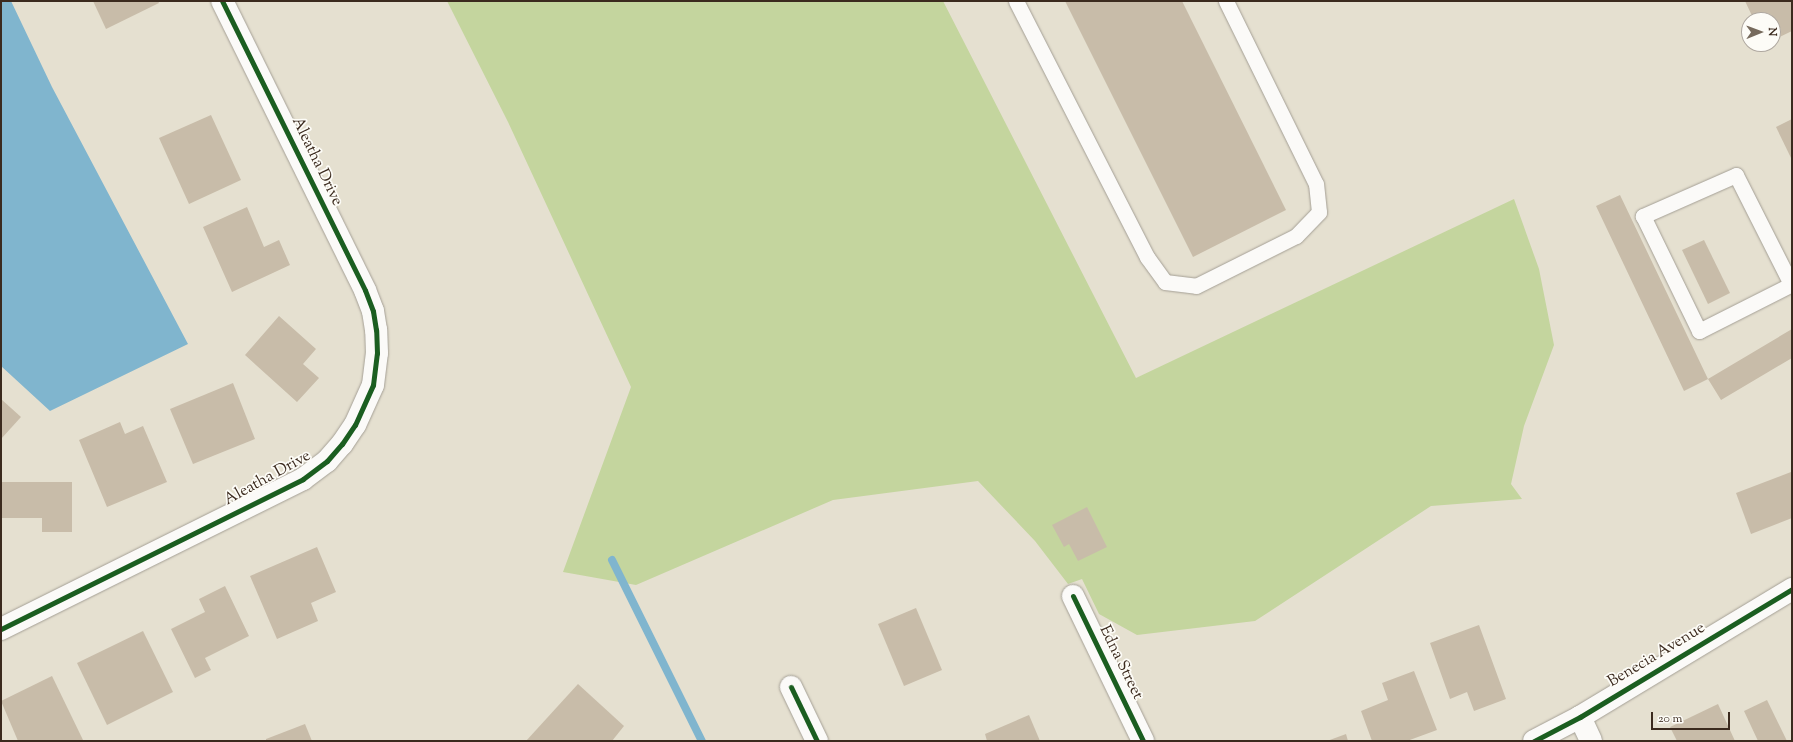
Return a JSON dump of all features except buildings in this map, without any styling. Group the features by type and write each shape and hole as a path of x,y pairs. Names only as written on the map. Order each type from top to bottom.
{"street":[{"name":"Aleatha Drive","path":"1,629 303,479 327,461 342,444 355,425 370,392 377,353 373,310 365,290 222,1"},
{"name":"Benecia Avenue","path":"1534,741 1580,718 1792,589"},
{"name":"Edna Street","path":"1074,596 1143,741"},
{"path":"791,687 817,741"},
{"path":"1580,718 1591,741"}],"lane":[{"path":"1016,1 1147,257 1165,282 1196,286 1296,236 1319,212 1316,184 1226,1"},
{"path":"1736,175 1792,284 1699,331 1643,216 1736,175"}],"green space":[{"path":"447,1 943,1 1136,378 1514,199 1539,269 1554,345 1524,426 1511,484 1522,499 1431,506 1255,621 1137,635 1099,614 1082,579 1068,584 1035,541 978,481 833,500 636,585 563,572 631,387 508,122"}],"water":[{"path":"1,1 11,1 52,87 188,344 50,411 1,366"}],"waterway":[{"path":"612,560 702,741"}],"cycle path":[{"path":"1,629 303,479 327,461 342,444 355,425 373,385 377,353 376,330 373,311 365,290 222,1"},
{"path":"1534,741 1580,717 1792,589"},
{"path":"1073,596 1143,741"},
{"path":"791,687 817,741"}]}
